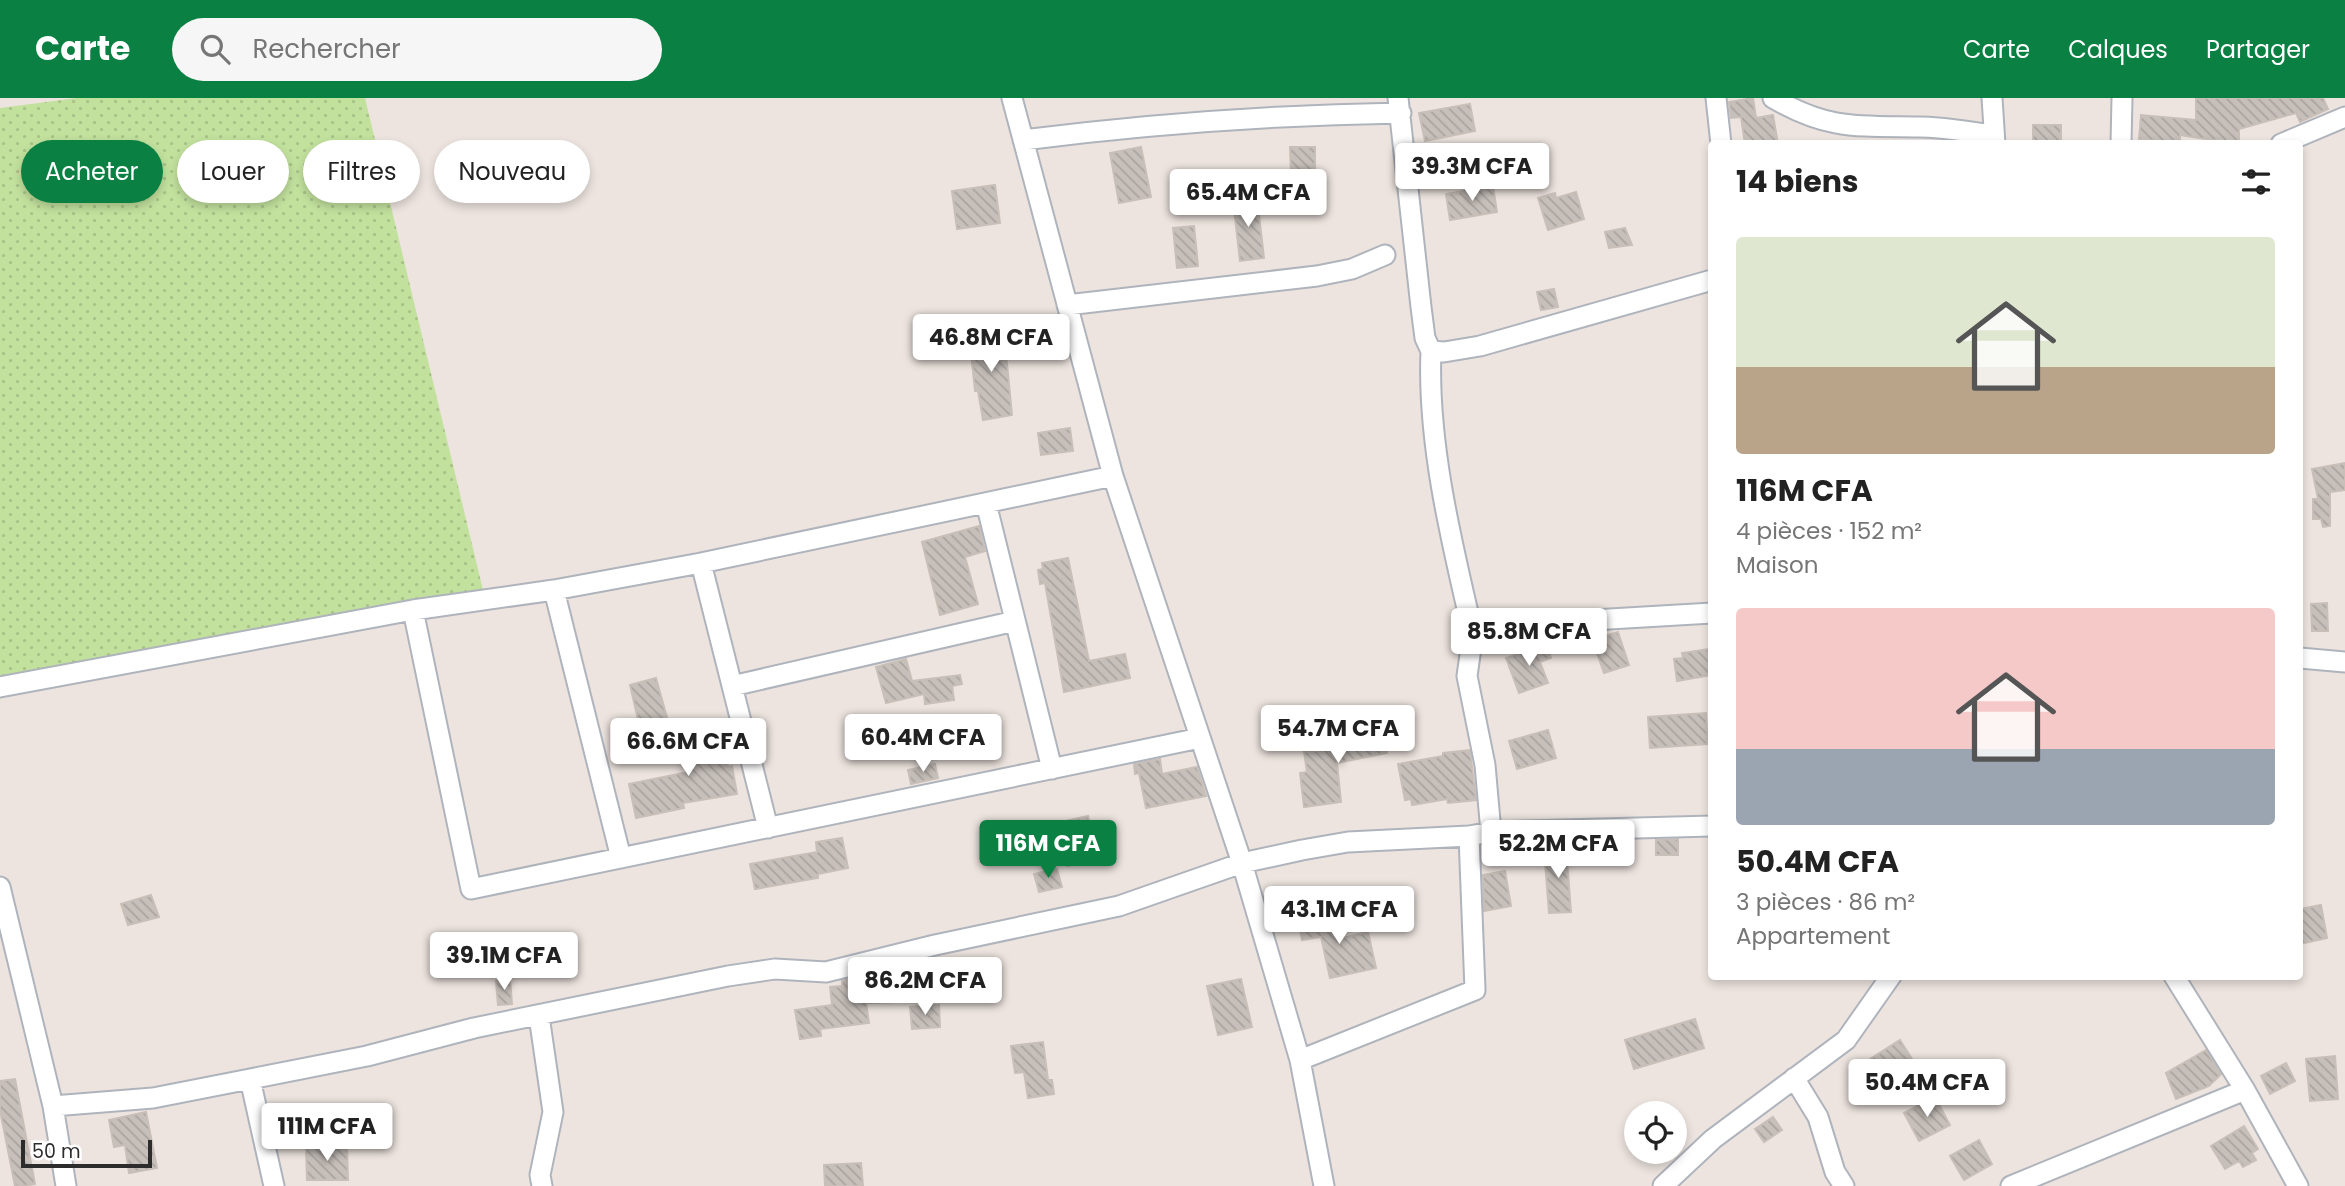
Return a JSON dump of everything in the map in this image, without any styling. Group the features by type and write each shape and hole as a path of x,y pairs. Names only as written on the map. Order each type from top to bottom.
{"street":[{"path":"1012,98 1113,476 1242,863 1300,1060 1324,1186"},
{"path":"1716,98 1721,140"},
{"path":"1773,98 1817,120 1833,124 1869,128 1920,127 1995,139 1992,98"},
{"path":"2122,98 2122,140"},
{"path":"1023,140 1147,124 1296,115 1399,105 1425,338 1431,351 1431,408 1457,563 1474,634 1467,676 1485,765 1492,832"},
{"path":"2290,140 2345,117"},
{"path":"1067,305 1317,276 1352,269 1385,255"},
{"path":"1431,351 1444,352 1490,344 1708,281"},
{"path":"0,687 414,610 554,590 701,563 1113,476"},
{"path":"986,503 1052,769"},
{"path":"701,563 768,828"},
{"path":"554,590 621,859"},
{"path":"414,610 471,889 1200,738"},
{"path":"1474,634 1490,626 1708,613"},
{"path":"732,686 1015,621"},
{"path":"2303,658 2345,662"},
{"path":"53,1105 153,1098 367,1056 474,1028 775,969 826,972 935,945 1119,906 1242,863 1348,842 1469,836 1492,832 1708,827"},
{"path":"1300,1060 1475,990 1469,836"},
{"path":"0,887 53,1105 66,1186"},
{"path":"1663,1186 1713,1139 1846,1040 1888,980"},
{"path":"2176,980 2245,1090 2298,1186"},
{"path":"539,1016 553,1112 540,1175 542,1186"},
{"path":"1794,1078 1818,1117 1835,1172 1844,1186"},
{"path":"250,1079 274,1186"},
{"path":"2011,1186 2245,1090"}],"green space":[{"path":"77,98 365,98 375,140 303,140 303,203 390,203 483,590 0,679 0,108"}],"building":[{"path":"1753,98 1756,118 1773,115 1777,140 1744,140 1741,117 1731,118 1729,102"},
{"path":"2196,98 2323,98 2328,109 2300,122 2296,113 2239,129 2239,140 2213,140 2180,135 2180,140 2139,139 2141,115 2196,120"},
{"path":"1470,104 1475,131 1425,141 1419,113"},
{"path":"2033,125 2061,125 2061,140 2033,140"},
{"path":"1141,147 1151,197 1119,203 1110,153"},
{"path":"1290,147 1315,147 1315,175 1291,175"},
{"path":"995,185 1000,223 957,229 952,191"},
{"path":"1493,186 1497,212 1450,220 1446,194"},
{"path":"1576,192 1584,219 1548,230 1538,198 1555,193 1556,198"},
{"path":"1257,198 1264,258 1240,261 1233,200"},
{"path":"1194,226 1198,266 1177,268 1173,228"},
{"path":"1625,228 1632,245 1609,248 1605,232"},
{"path":"1554,289 1558,307 1541,310 1537,292"},
{"path":"999,330 1001,344 1005,343 1012,415 983,420 978,391 975,391 969,333"},
{"path":"1070,428 1073,451 1041,455 1038,433"},
{"path":"2345,463 2345,490 2330,492 2330,526 2323,527 2321,519 2313,519 2313,499 2318,499 2312,469"},
{"path":"979,526 985,551 965,557 978,604 940,615 922,542"},
{"path":"1068,558 1089,661 1125,654 1130,678 1064,692 1045,583 1040,584 1038,570 1043,569 1042,563"},
{"path":"2327,603 2328,631 2312,631 2311,604"},
{"path":"1618,632 1629,665 1604,673 1594,645 1600,643 1598,638"},
{"path":"1546,644 1551,658 1540,662 1548,683 1519,693 1506,658"},
{"path":"1708,649 1708,676 1677,681 1674,659 1683,658 1682,653"},
{"path":"906,659 912,681 960,675 962,684 952,686 954,700 925,704 924,694 886,703 876,667"},
{"path":"656,678 668,721 640,728 630,685"},
{"path":"1706,713 1708,744 1650,748 1648,717"},
{"path":"1380,723 1387,753 1337,763 1341,802 1304,807 1300,773 1307,772 1304,752 1351,747 1347,729"},
{"path":"722,730 728,767 732,766 737,794 683,803 684,808 636,818 629,784 688,772 682,737"},
{"path":"1548,730 1556,758 1517,769 1509,741"},
{"path":"1470,750 1476,800 1448,803 1447,799 1412,805 1411,799 1405,800 1398,764 1443,756 1443,753"},
{"path":"1160,759 1162,774 1197,767 1206,796 1146,808 1139,773 1135,774 1134,764"},
{"path":"935,764 938,778 911,784 908,770"},
{"path":"1088,816 1098,859 1067,866 1057,823"},
{"path":"842,838 848,868 818,874 818,878 755,889 750,864 817,852 816,842"},
{"path":"1678,839 1678,855 1656,855 1656,840"},
{"path":"1566,847 1571,912 1549,913 1544,849"},
{"path":"1057,869 1062,887 1039,892 1034,874"},
{"path":"1505,871 1511,906 1484,911 1483,875"},
{"path":"151,895 159,917 128,925 121,904"},
{"path":"2321,905 2327,938 2303,943 2303,908"},
{"path":"1334,912 1338,939 1368,932 1376,968 1330,978 1321,937 1302,940 1298,919"},
{"path":"893,974 895,1002 866,1003 869,1023 820,1029 821,1036 800,1039 795,1010 832,1005 830,987 842,986 842,981 865,975"},
{"path":"510,979 512,1004 498,1005 496,981"},
{"path":"1241,979 1252,1027 1218,1035 1207,986"},
{"path":"939,1005 940,1027 912,1029 910,1007"},
{"path":"1695,1019 1704,1048 1634,1069 1625,1040"},
{"path":"1900,1040 1917,1067 1887,1086 1870,1059"},
{"path":"1043,1042 1048,1080 1052,1080 1054,1094 1028,1098 1024,1072 1015,1073 1011,1046"},
{"path":"2206,1050 2221,1074 2209,1086 2176,1099 2166,1073"},
{"path":"2335,1056 2338,1099 2310,1101 2306,1059"},
{"path":"2286,1063 2295,1081 2270,1094 2261,1076"},
{"path":"15,1079 35,1184 24,1186 15,1186 0,1110 0,1081"},
{"path":"1935,1097 1950,1125 1919,1141 1904,1113"},
{"path":"146,1112 157,1168 129,1173 125,1145 114,1147 109,1120"},
{"path":"1773,1117 1782,1130 1764,1142 1755,1129"},
{"path":"2244,1126 2258,1149 2252,1153 2256,1160 2243,1167 2239,1161 2225,1169 2211,1146"},
{"path":"1979,1140 1992,1164 1964,1180 1950,1156"},
{"path":"306,1146 347,1146 348,1180 307,1180"},
{"path":"861,1163 863,1186 825,1186 824,1165"}]}
